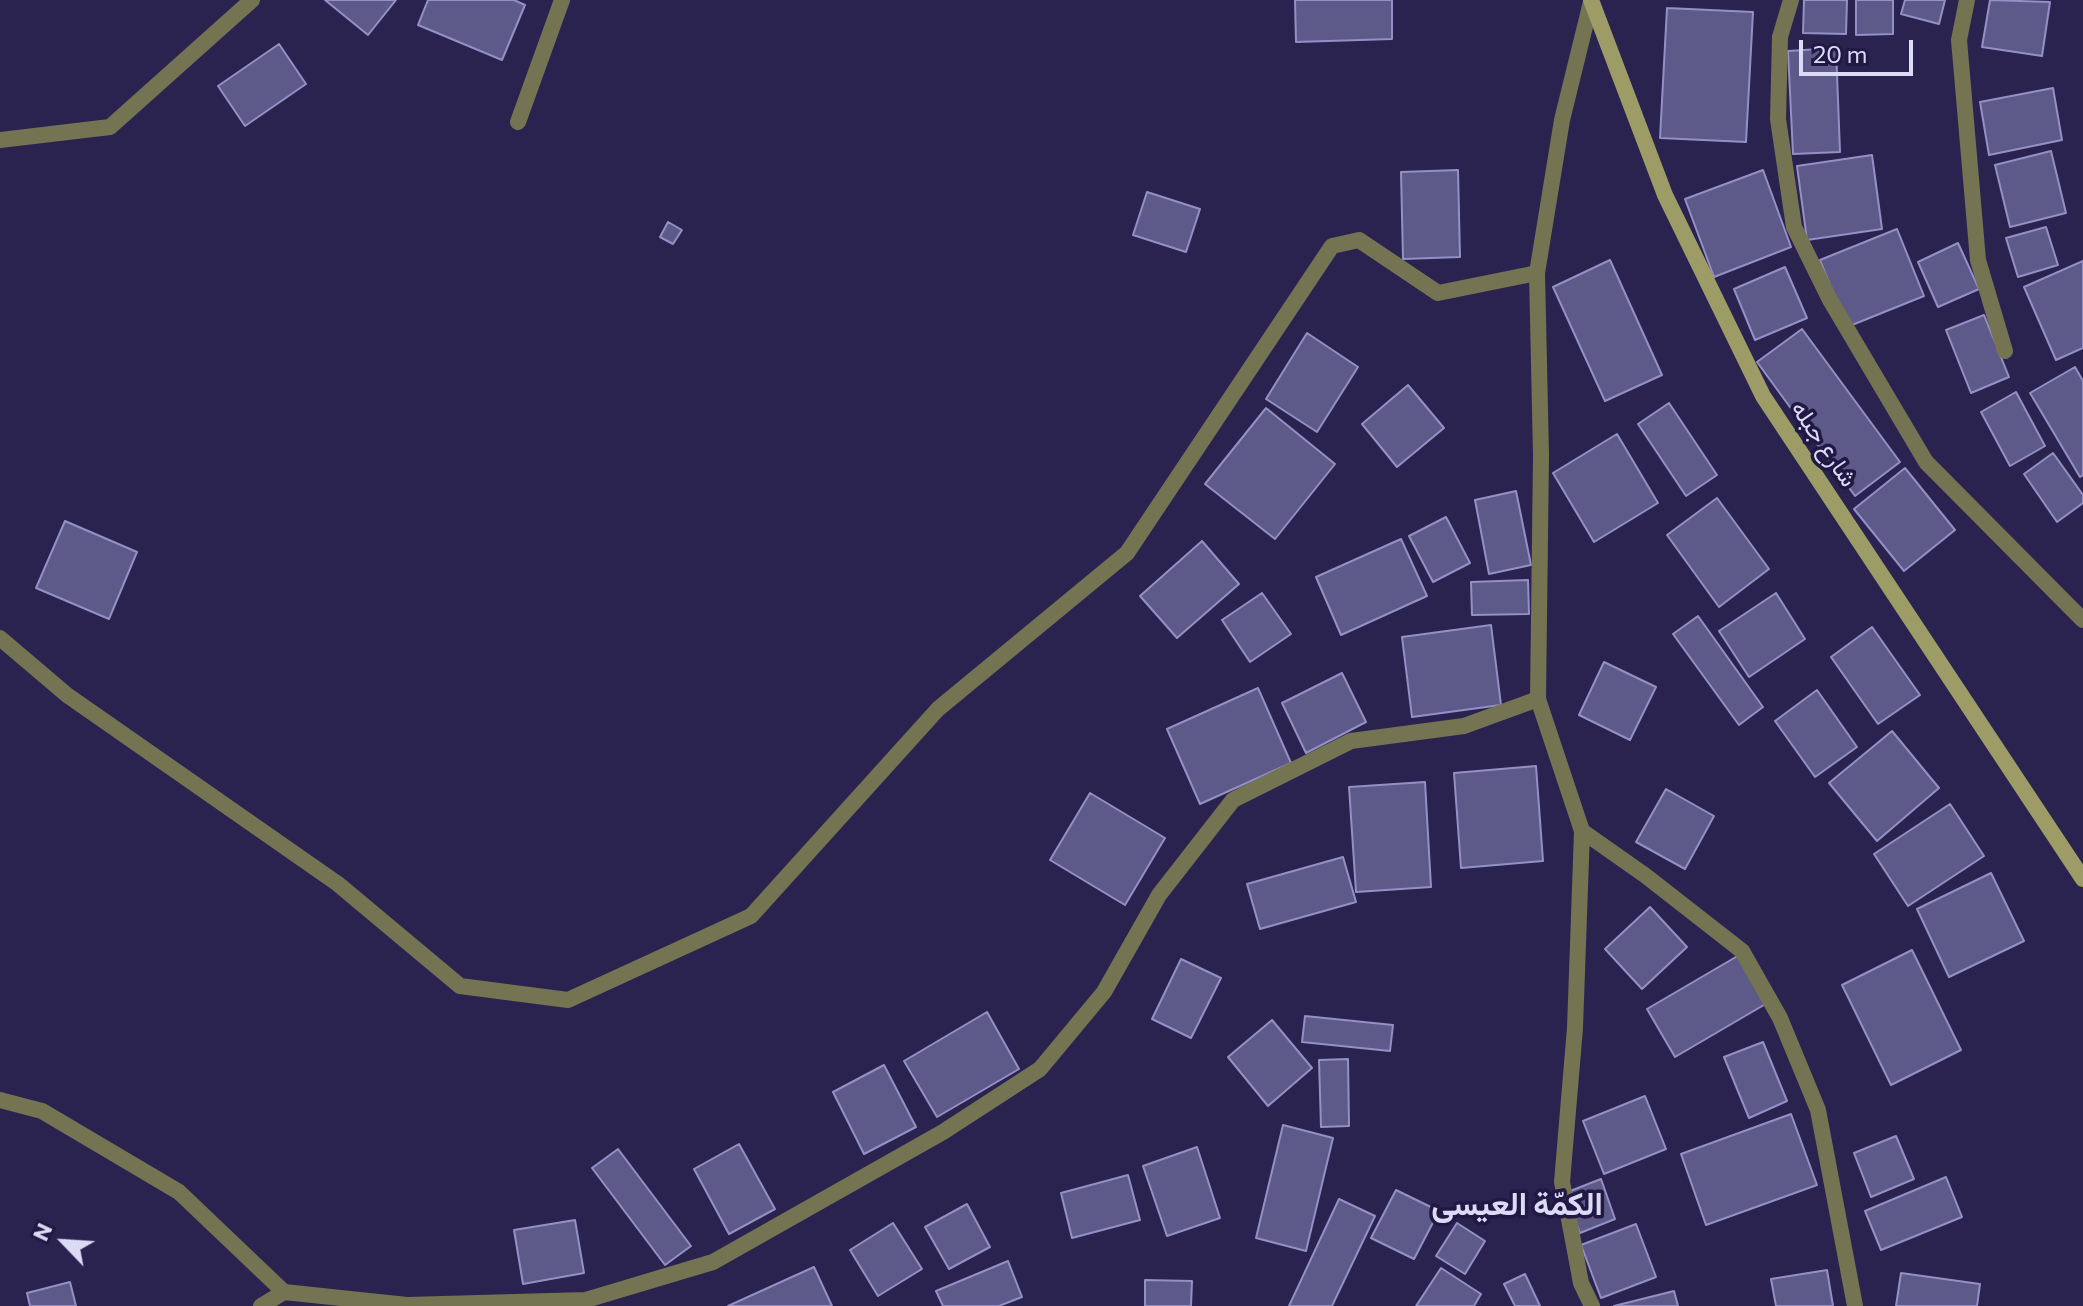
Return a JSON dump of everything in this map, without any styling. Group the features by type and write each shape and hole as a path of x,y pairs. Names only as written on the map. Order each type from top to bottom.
{"main road":[{"name":"شارع جبله","path":"1591,1 1665,195 1763,396 2083,879"}],"street":[{"path":"0,140 110,127 252,0"},
{"path":"518,122 562,0"},
{"path":"1791,0 1780,37 1778,119 1794,227 1830,300 1926,462 2083,620"},
{"path":"1967,0 1959,40 1978,260 2005,351"},
{"path":"1591,1 1562,120 1537,273 1541,455 1538,699 1582,831 1575,1028 1562,1182 1581,1283 1592,1306"},
{"path":"0,638 67,695 338,884 460,986 568,1000 751,916 938,709 1127,553 1332,246 1359,240 1438,293 1537,273"},
{"path":"261,1306 284,1292 407,1305 586,1300 713,1262 943,1132 1040,1069 1104,992 1159,895 1233,800 1351,741 1464,726 1538,699"},
{"path":"1582,831 1742,951 1780,1018 1818,1110 1855,1306"},
{"path":"0,1100 42,1111 179,1192 284,1292"}],"building":[{"path":"325,0 396,0 368,35"},
{"path":"428,0 514,0 525,5 502,60 418,25"},
{"path":"1295,0 1392,0 1392,39 1296,42"},
{"path":"1804,0 1847,0 1846,34 1803,33"},
{"path":"1856,0 1893,0 1893,34 1856,35"},
{"path":"1905,0 1945,0 1939,24 1901,14"},
{"path":"1990,0 2050,2 2042,56 1982,47"},
{"path":"1667,8 1753,12 1746,142 1660,138"},
{"path":"279,44 306,84 245,126 218,86"},
{"path":"1836,48 1840,152 1793,154 1788,51"},
{"path":"2053,88 2062,140 1989,155 1980,102"},
{"path":"2051,151 2066,213 2010,227 1995,165"},
{"path":"1872,155 1882,229 1807,240 1797,166"},
{"path":"1458,170 1460,257 1403,259 1401,172"},
{"path":"1763,170 1791,247 1714,277 1685,199"},
{"path":"1147,192 1200,209 1186,252 1133,235"},
{"path":"668,222 682,230 673,244 660,237"},
{"path":"2046,227 2058,265 2018,277 2006,238"},
{"path":"1897,229 1924,296 1847,327 1820,260"},
{"path":"1958,243 1979,289 1938,307 1918,262"},
{"path":"1610,260 1662,375 1605,401 1553,287"},
{"path":"2083,261 2083,348 2056,360 2024,287"},
{"path":"1785,267 1807,318 1755,340 1734,289"},
{"path":"1984,315 2009,377 1971,393 1946,330"},
{"path":"1802,329 1900,462 1855,496 1757,362"},
{"path":"1307,333 1358,367 1317,432 1266,399"},
{"path":"2075,367 2083,381 2083,475 2080,477 2030,393"},
{"path":"1408,385 1444,428 1397,467 1362,424"},
{"path":"2016,392 2045,446 2010,466 1981,412"},
{"path":"1669,403 1717,475 1686,496 1638,424"},
{"path":"1266,408 1335,464 1275,539 1205,484"},
{"path":"1617,434 1658,503 1594,542 1553,473"},
{"path":"2053,453 2083,495 2083,503 2057,522 2024,474"},
{"path":"1905,468 1955,530 1904,571 1854,509"},
{"path":"1516,491 1531,565 1489,574 1475,500"},
{"path":"1717,498 1769,569 1719,607 1667,535"},
{"path":"1446,517 1470,563 1433,582 1409,536"},
{"path":"65,521 137,552 109,619 36,588"},
{"path":"1401,539 1427,596 1341,635 1316,577"},
{"path":"1202,541 1239,584 1177,638 1140,596"},
{"path":"1528,580 1529,614 1472,615 1471,582"},
{"path":"1262,593 1291,634 1250,662 1222,620"},
{"path":"1776,593 1805,639 1749,677 1719,631"},
{"path":"1698,616 1763,707 1739,725 1673,634"},
{"path":"1491,625 1501,705 1412,717 1402,637"},
{"path":"1872,627 1920,695 1878,724 1831,657"},
{"path":"1604,662 1656,687 1630,740 1579,715"},
{"path":"1342,673 1366,722 1306,753 1282,703"},
{"path":"1258,688 1291,763 1200,804 1167,729"},
{"path":"1817,690 1857,747 1815,777 1775,721"},
{"path":"1892,731 1939,788 1877,841 1829,783"},
{"path":"1536,766 1543,861 1461,868 1454,773"},
{"path":"1425,782 1431,887 1356,892 1349,787"},
{"path":"1666,789 1714,816 1685,869 1636,842"},
{"path":"1090,793 1165,838 1125,905 1050,860"},
{"path":"1950,804 1984,856 1908,906 1874,854"},
{"path":"1343,857 1356,902 1260,929 1247,884"},
{"path":"1991,873 2024,941 1949,977 1917,909"},
{"path":"1650,907 1687,947 1642,989 1605,949"},
{"path":"1912,950 1961,1050 1891,1085 1842,985"},
{"path":"1741,954 1769,1002 1675,1057 1647,1009"},
{"path":"1181,959 1221,978 1191,1038 1152,1019"},
{"path":"987,1012 1019,1069 937,1117 904,1061"},
{"path":"1305,1016 1393,1025 1390,1051 1302,1042"},
{"path":"1272,1020 1312,1068 1268,1106 1228,1057"},
{"path":"1763,1042 1787,1101 1749,1118 1724,1057"},
{"path":"1348,1059 1349,1126 1321,1127 1319,1060"},
{"path":"884,1065 916,1127 864,1154 833,1092"},
{"path":"1645,1096 1666,1149 1604,1174 1583,1121"},
{"path":"1791,1114 1817,1185 1706,1225 1681,1154"},
{"path":"1283,1125 1333,1138 1306,1251 1256,1238"},
{"path":"1896,1136 1914,1179 1871,1197 1854,1153"},
{"path":"739,1144 775,1209 729,1234 694,1169"},
{"path":"1197,1147 1220,1218 1167,1236 1143,1166"},
{"path":"618,1149 691,1246 665,1265 592,1168"},
{"path":"1128,1175 1140,1220 1072,1238 1061,1193"},
{"path":"1946,1177 1962,1217 1881,1250 1865,1211"},
{"path":"1601,1179 1615,1219 1580,1233 1565,1193"},
{"path":"1396,1190 1439,1211 1414,1259 1371,1238"},
{"path":"1339,1199 1375,1216 1332,1306 1289,1306"},
{"path":"967,1204 990,1247 949,1269 925,1227"},
{"path":"575,1220 584,1273 523,1284 514,1230"},
{"path":"893,1223 922,1269 878,1296 850,1250"},
{"path":"1457,1223 1485,1241 1465,1274 1436,1256"},
{"path":"1636,1224 1656,1277 1601,1298 1581,1245"},
{"path":"1008,1261 1022,1297 999,1306 943,1306 936,1291"},
{"path":"814,1267 832,1306 728,1306"},
{"path":"1441,1268 1481,1294 1474,1306 1416,1306"},
{"path":"1827,1270 1833,1306 1776,1306 1771,1279"},
{"path":"1901,1273 1980,1284 1977,1306 1896,1306"},
{"path":"1525,1274 1540,1306 1515,1306 1504,1284"},
{"path":"1145,1280 1192,1281 1191,1306 1145,1306"},
{"path":"70,1282 76,1306 30,1306 27,1293"},
{"path":"1674,1291 1678,1306 1614,1306"}],"district":[{"name":"الكمّة العيسى","path":"1517,1204"}]}
